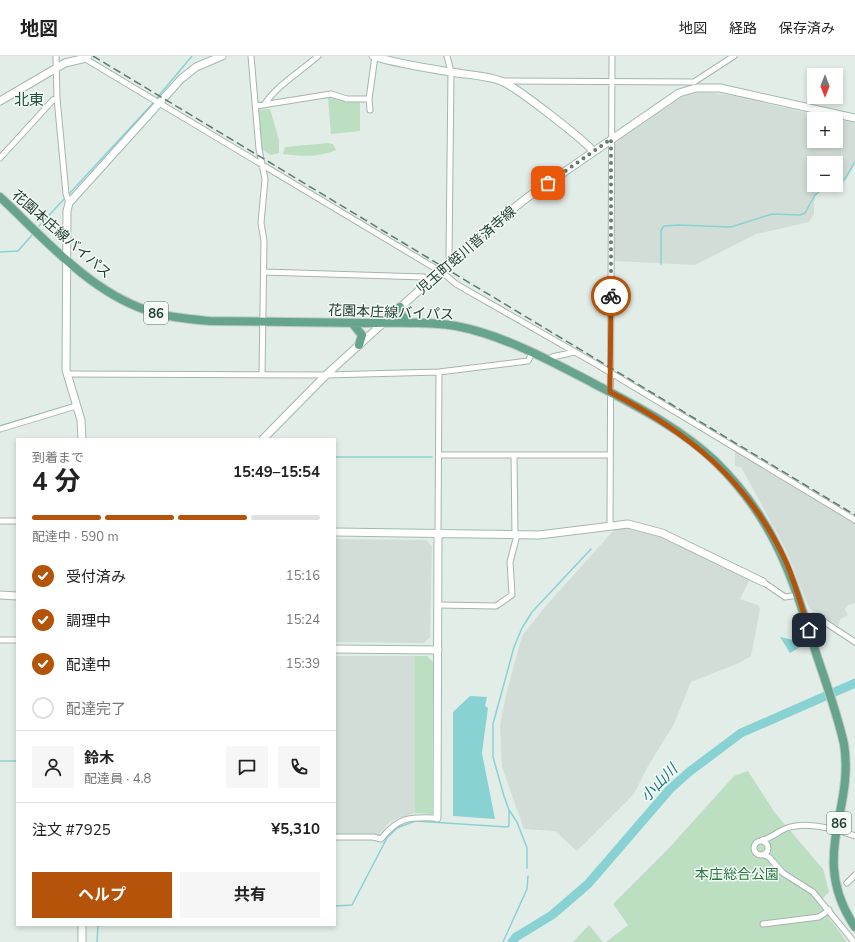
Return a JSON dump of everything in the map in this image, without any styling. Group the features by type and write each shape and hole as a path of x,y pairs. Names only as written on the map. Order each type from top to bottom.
{"main road":[{"name":"花園本庄線バイパス","path":"0,197 66,259 93,282 128,303 147,310 180,318 209,321 410,323 436,324 470,330 503,340 532,353 652,415 682,435 722,469 745,494 770,530 787,565 798,595 836,716 847,757 848,774 837,831 834,872 843,907 855,927"},
{"path":"400,307 401,315 410,323"},
{"path":"352,323 362,335 359,345"}],"street":[{"path":"56,56 57,98 68,203 66,211 67,374 81,420 82,438"},
{"path":"68,203 159,103 190,72 205,62 222,56"},
{"path":"251,56 259,149 264,166 265,179 261,223 264,241 262,375"},
{"path":"264,105 269,98 318,56"},
{"path":"370,110 369,99 375,56 451,72 478,75 502,81 612,80 695,85 734,56"},
{"path":"448,56 451,72 449,256 451,260"},
{"path":"610,525 612,56"},
{"path":"0,101 56,68 85,57 440,272 456,284 611,373 855,520"},
{"path":"502,81 526,97 593,151"},
{"name":"児玉町蛭川普済寺線","path":"264,438 326,375 440,272 451,260 498,220 593,151 679,93 695,85 720,88 855,118"},
{"path":"256,106 331,94 347,100 369,99"},
{"path":"0,158 53,100 57,98"},
{"path":"264,272 424,278 429,281"},
{"path":"550,362 552,357 575,352"},
{"path":"67,374 326,375 439,372 528,361 532,353"},
{"path":"336,837 373,837 381,839 392,827 403,820 413,817 437,818 438,533 440,455 439,372"},
{"path":"0,429 76,406"},
{"path":"440,455 610,455"},
{"path":"438,605 496,606 512,595 510,562 516,535 514,455"},
{"path":"0,521 16,521"},
{"path":"336,532 516,535 555,534 610,525 628,524 662,533 762,582 785,597 798,595"},
{"path":"0,595 16,596"},
{"path":"805,618 814,616 855,642"},
{"path":"0,640 16,640"},
{"path":"336,649 438,650"},
{"path":"854,942 813,892 783,873 767,855 757,854 754,848 757,842 769,839 780,830 797,825 837,831 855,836"},
{"path":"767,855 769,839"},
{"path":"762,840 768,845"},
{"path":"847,883 855,875"},
{"path":"763,924 819,917 829,910"},
{"path":"82,926 82,942"}],"shaded area":[{"path":"707,92 728,95 807,113 807,148 843,148 843,120 855,123 855,161 843,184 843,156 807,156 807,192 817,192 814,202 814,214 809,222 756,234 695,265 614,261 614,143 680,98 690,94"},
{"path":"735,451 855,524 855,603 848,605 845,609 848,615 840,619 838,626 809,608 785,548 741,467 735,466"},
{"path":"625,528 651,532 750,579 740,599 758,605 760,609 751,656 739,663 691,682 674,724 647,768 634,794 577,851 555,831 524,829 502,767 500,725 507,691 522,636 544,608 614,530"},
{"path":"336,539 426,540 432,546 430,637 424,643 336,642"},
{"path":"336,656 415,656 415,813 396,819 387,825 379,835 336,835"}],"green space":[{"path":"333,97 345,101 360,101 360,131 331,134 328,98"},
{"path":"270,109 279,140 279,153 271,155 261,149 257,110"},
{"path":"328,143 333,144 336,150 329,153 303,156 283,154 285,147"},
{"path":"415,656 427,656 433,662 432,814 415,813"},
{"name":"本庄総合公園","path":"748,771 775,813 823,869 829,892 818,903 847,942 606,942 628,925 613,904 669,848 734,776"},
{"path":"589,925 603,942 573,942"}],"water":[{"path":"780,637 807,643 790,653"},
{"path":"470,696 487,697 485,706 488,708 482,753 495,819 453,816 453,712"}],"waterway":[{"path":"156,99 192,56"},
{"path":"68,195 154,102"},
{"path":"843,180 845,179 855,162"},
{"path":"661,264 661,230 664,226 678,225 731,227 772,214 800,215 805,213 815,195 819,192"},
{"path":"39,226 66,197"},
{"path":"0,252 18,251 32,235"},
{"path":"0,426 73,404"},
{"path":"336,457 432,457"},
{"path":"527,868 527,848 517,822 509,810 493,757 493,724 514,647 522,628 532,612 591,549"},
{"name":"小山川","path":"512,942 516,937 552,915 588,884 670,789 689,772 741,733 855,683"},
{"path":"0,761 16,761"},
{"path":"336,906 352,905 387,838 397,828 415,821 507,827 509,826 509,810"},
{"path":"503,942 527,889 528,876"},
{"path":"97,942 98,926"}],"railway":[{"path":"93,56 855,515"}],"way so far":[{"path":"548,183 611,139 611,296"}],"district":[{"name":"北東","path":"29,100"}],"route":[{"path":"611,296 610,392 631,402 682,435 714,460 745,494 770,530 787,565 809,630"}]}
